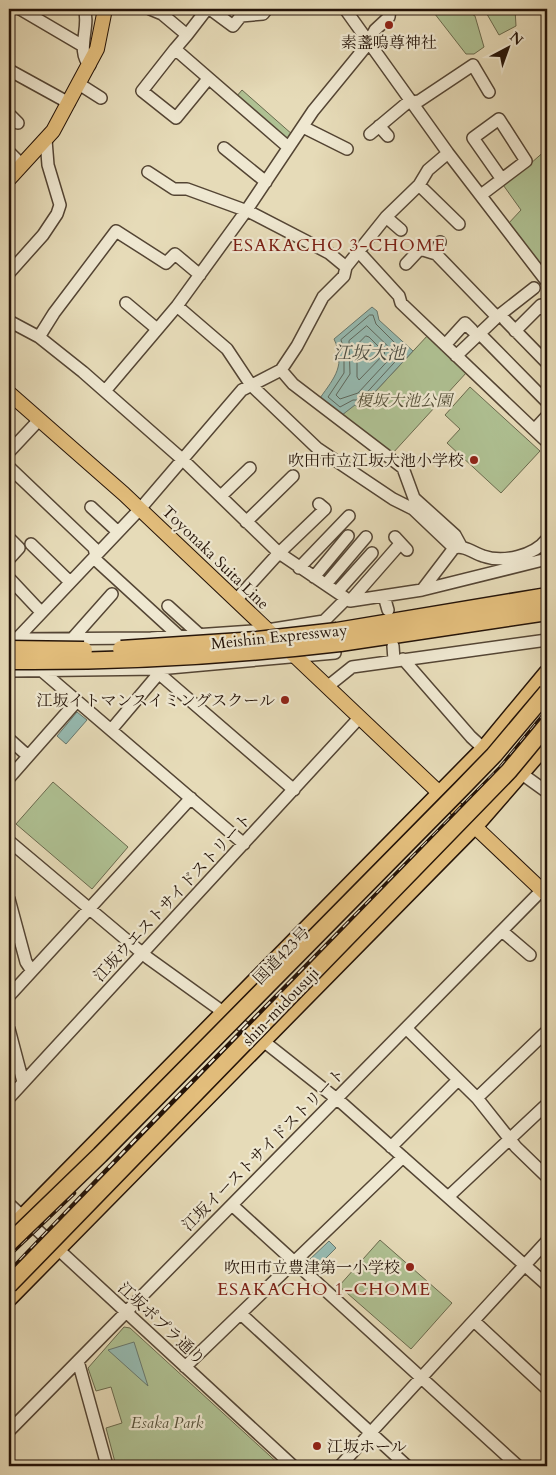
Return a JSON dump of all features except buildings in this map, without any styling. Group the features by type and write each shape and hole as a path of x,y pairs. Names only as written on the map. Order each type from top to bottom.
{"highway":[{"name":"Meishin Expressway","path":"11,644 88,650 336,636 547,596"},
{"name":"Meishin Expressway","path":"9,661 87,662 181,658 336,636 547,612"},
{"name":"国道423号","path":"9,1231 484,749 547,673"},
{"name":"shin-midousuji","path":"9,1243 100,1155 481,769 547,692"},
{"name":"shin-midousuji","path":"9,1285 502,777 547,725"},
{"path":"9,1298 474,826 522,774 547,743"}],"main road":[{"path":"9,179 46,140 69,103 97,49 105,9"},
{"name":"Toyonaka Suita Line","path":"9,393 140,509 545,892"}],"street":[{"path":"20,9 83,46"},
{"path":"84,9 85,40 83,46 86,61 90,65"},
{"path":"208,79 176,118 142,91 209,9 233,26 241,16 263,14 267,9"},
{"path":"345,9 413,101 448,153 547,282"},
{"path":"104,392 177,306 246,211 288,147 375,30 389,17 390,9"},
{"path":"154,10 187,35"},
{"path":"175,49 288,147"},
{"path":"388,136 374,130 397,110 413,101 419,101 473,65 489,92"},
{"path":"10,74 69,103"},
{"path":"79,84 101,98"},
{"path":"9,114 18,123"},
{"path":"481,195 501,178 526,161 499,119 473,138 501,178"},
{"path":"303,127 347,149"},
{"path":"9,273 43,235 57,214 60,205 48,165 46,140"},
{"path":"224,148 266,182"},
{"path":"9,152 22,165"},
{"path":"11,644 140,509 242,390 281,370 297,346 324,297 344,276 346,267 358,251 386,217 419,185 428,170 448,153"},
{"path":"148,172 166,186 174,189 187,189 246,211 329,253 346,267"},
{"path":"419,185 459,224"},
{"path":"386,217 401,230"},
{"path":"39,337 54,313 116,231 166,264 175,254 200,274"},
{"path":"436,254 440,242"},
{"path":"406,264 420,249 436,254 547,363"},
{"path":"358,251 399,296 401,303 547,442"},
{"path":"456,356 475,332 501,319 534,288"},
{"path":"126,303 157,329"},
{"path":"515,330 541,305 547,312"},
{"path":"177,306 227,349 251,385 317,448 393,499 413,509 458,547 493,559 531,552 541,546 547,539"},
{"path":"9,321 39,337 104,392 183,460 279,553 345,597 384,596 422,590 547,559"},
{"path":"445,346 465,323 547,402"},
{"path":"281,370 293,384 403,468 414,498 454,535 458,547"},
{"path":"535,429 547,416"},
{"path":"9,452 39,420"},
{"path":"9,468 94,548 97,561 180,636"},
{"path":"221,496 250,468"},
{"path":"246,522 293,476"},
{"path":"236,600 279,553 324,509 318,504"},
{"path":"91,507 118,532"},
{"path":"299,568 349,516"},
{"path":"314,576 348,536"},
{"path":"326,584 366,537"},
{"path":"9,538 19,548 9,559"},
{"path":"31,544 70,582"},
{"path":"345,597 401,544"},
{"path":"422,590 458,547"},
{"path":"9,671 158,670 295,657 336,636 345,597 372,553"},
{"path":"9,578 41,612"},
{"path":"72,639 112,594"},
{"path":"384,596 386,610"},
{"path":"168,606 200,635"},
{"path":"11,644 72,639 200,635 267,630 324,621 336,636 352,667"},
{"path":"327,687 352,667 547,640"},
{"path":"391,646 398,660 484,749"},
{"path":"111,730 156,678 158,670"},
{"path":"158,670 163,677 294,790"},
{"path":"42,671 244,844"},
{"path":"9,778 77,701"},
{"name":"江坂ウエストサイドストリート","path":"9,1098 360,718"},
{"path":"9,739 28,756"},
{"path":"522,774 547,792"},
{"path":"9,996 191,798"},
{"path":"11,846 142,953 262,1040 336,1098 547,1285"},
{"name":"江坂イーストサイドストリート","path":"9,1431 502,930 545,892"},
{"path":"9,899 26,962 32,971"},
{"path":"502,930 530,955"},
{"path":"406,1028 477,1098 510,1140 547,1177"},
{"path":"9,1029 24,1082"},
{"path":"477,1098 547,1031"},
{"path":"135,1115 136,1111 162,1086 168,1070"},
{"path":"391,1147 458,1080"},
{"path":"448,1197 547,1104"},
{"path":"52,1186 77,1170 110,1139"},
{"path":"185,1367 403,1157"},
{"name":"江坂ポプラ通り","path":"9,1204 293,1466"},
{"path":"232,1205 518,1466"},
{"path":"340,1466 547,1241"},
{"path":"241,1314 407,1466"},
{"path":"474,1321 547,1389"},
{"path":"78,1361 105,1465"}],"green space":[{"path":"431,9 464,9 475,16 484,47 474,54 466,54"},
{"path":"484,9 515,9 516,26 499,35"},
{"path":"242,90 293,135 286,141 236,97"},
{"path":"547,149 547,277 507,225 521,210 501,182 530,164"},
{"name":"榎坂大池公園","path":"429,334 467,372 392,454 342,415 355,404 360,408"},
{"path":"470,387 540,451 501,493 447,443 460,429 445,415"},
{"path":"53,782 128,847 92,889 16,824"},
{"path":"380,1240 452,1303 411,1349 339,1286"},
{"name":"Esaka Park","path":"124,1327 130,1328 281,1466 116,1466 106,1428 122,1423 111,1387 96,1391 88,1368"}],"water":[{"name":"江坂大池","path":"372,307 377,311 379,320 413,351 360,408 355,405 342,415 320,398 334,377 339,364 339,356 334,339"},
{"path":"77,712 87,720 66,744 57,736"},
{"path":"329,1241 336,1248 314,1270 307,1262"},
{"path":"134,1342 148,1386 108,1350"}],"railway":[{"path":"9,1272 136,1139 500,768 547,711"},
{"path":"9,1255 74,1193"}],"place":[{"name":"素盞嗚尊神社","path":"389,25"},
{"name":"吹田市立江坂大池小学校","path":"474,460"},
{"name":"江坂イトマンスイミングスクール","path":"285,700"},
{"name":"吹田市立豊津第一小学校","path":"410,1267"},
{"name":"江坂ホール","path":"317,1446"}],"district":[{"name":"ESAKACHO 3-CHOME","path":"339,245"},
{"name":"ESAKACHO 1-CHOME","path":"324,1289"}]}
